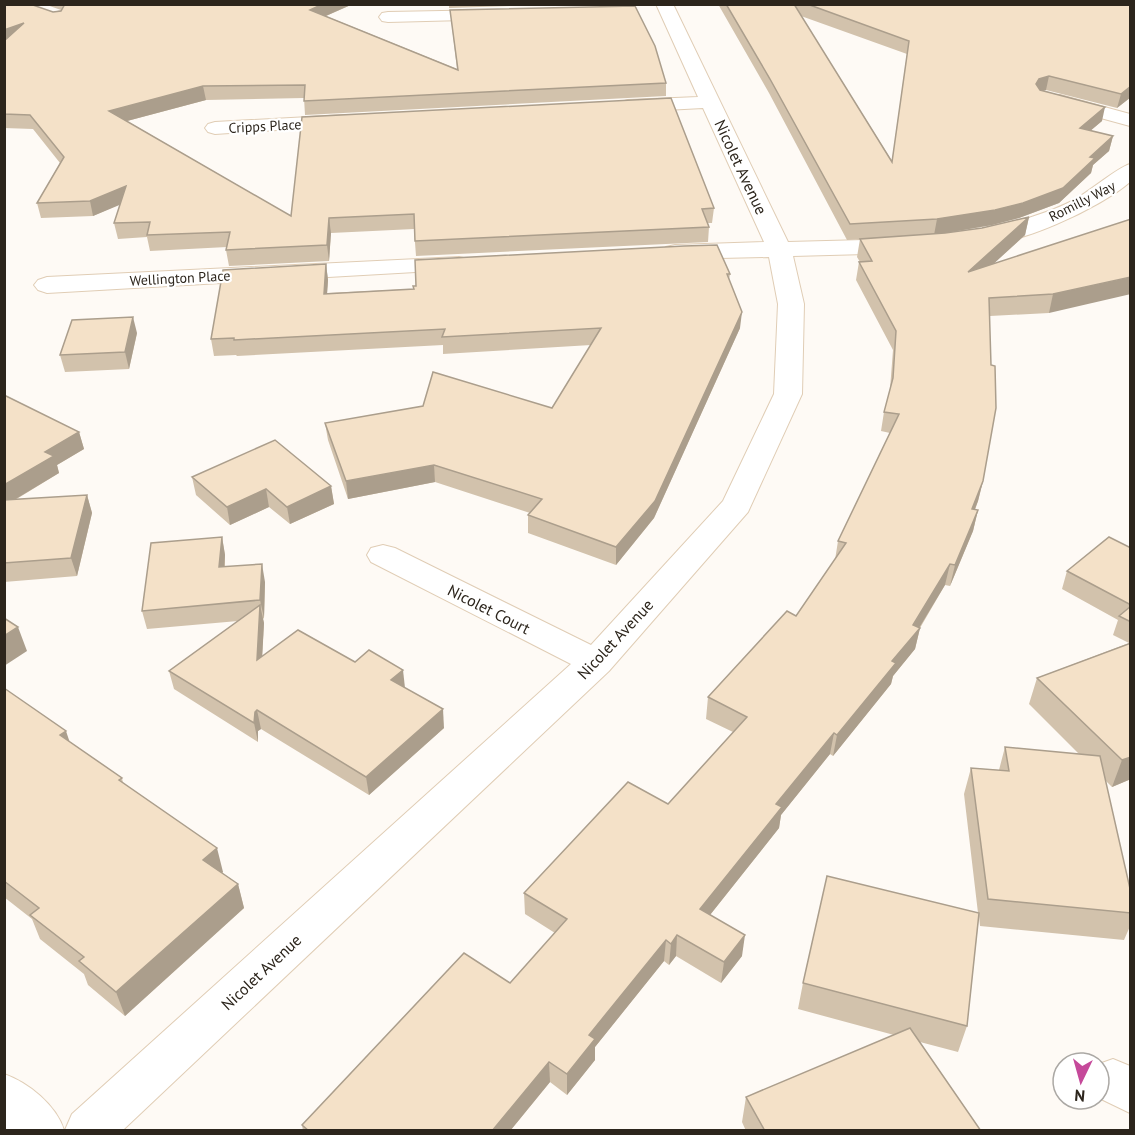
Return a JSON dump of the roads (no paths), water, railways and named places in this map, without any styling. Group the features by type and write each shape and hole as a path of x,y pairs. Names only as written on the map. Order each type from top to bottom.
{"street":[{"name":"Nicolet Avenue","path":"89,1131 596,662 737,506 788,394 791,304 780,251 710,102 661,9"},
{"path":"388,17 515,15"},
{"path":"1045,98 1131,120"},
{"path":"604,108 710,102"},
{"name":"Cripps Place","path":"214,128 368,120"},
{"name":"Romilly Way","path":"967,240 1001,234 1056,217 1118,184 1131,171"},
{"path":"648,254 921,245"},
{"name":"Wellington Place","path":"47,285 483,262"},
{"name":"Nicolet Court","path":"383,555 596,662"},
{"path":"4,1096 40,1131"}]}
